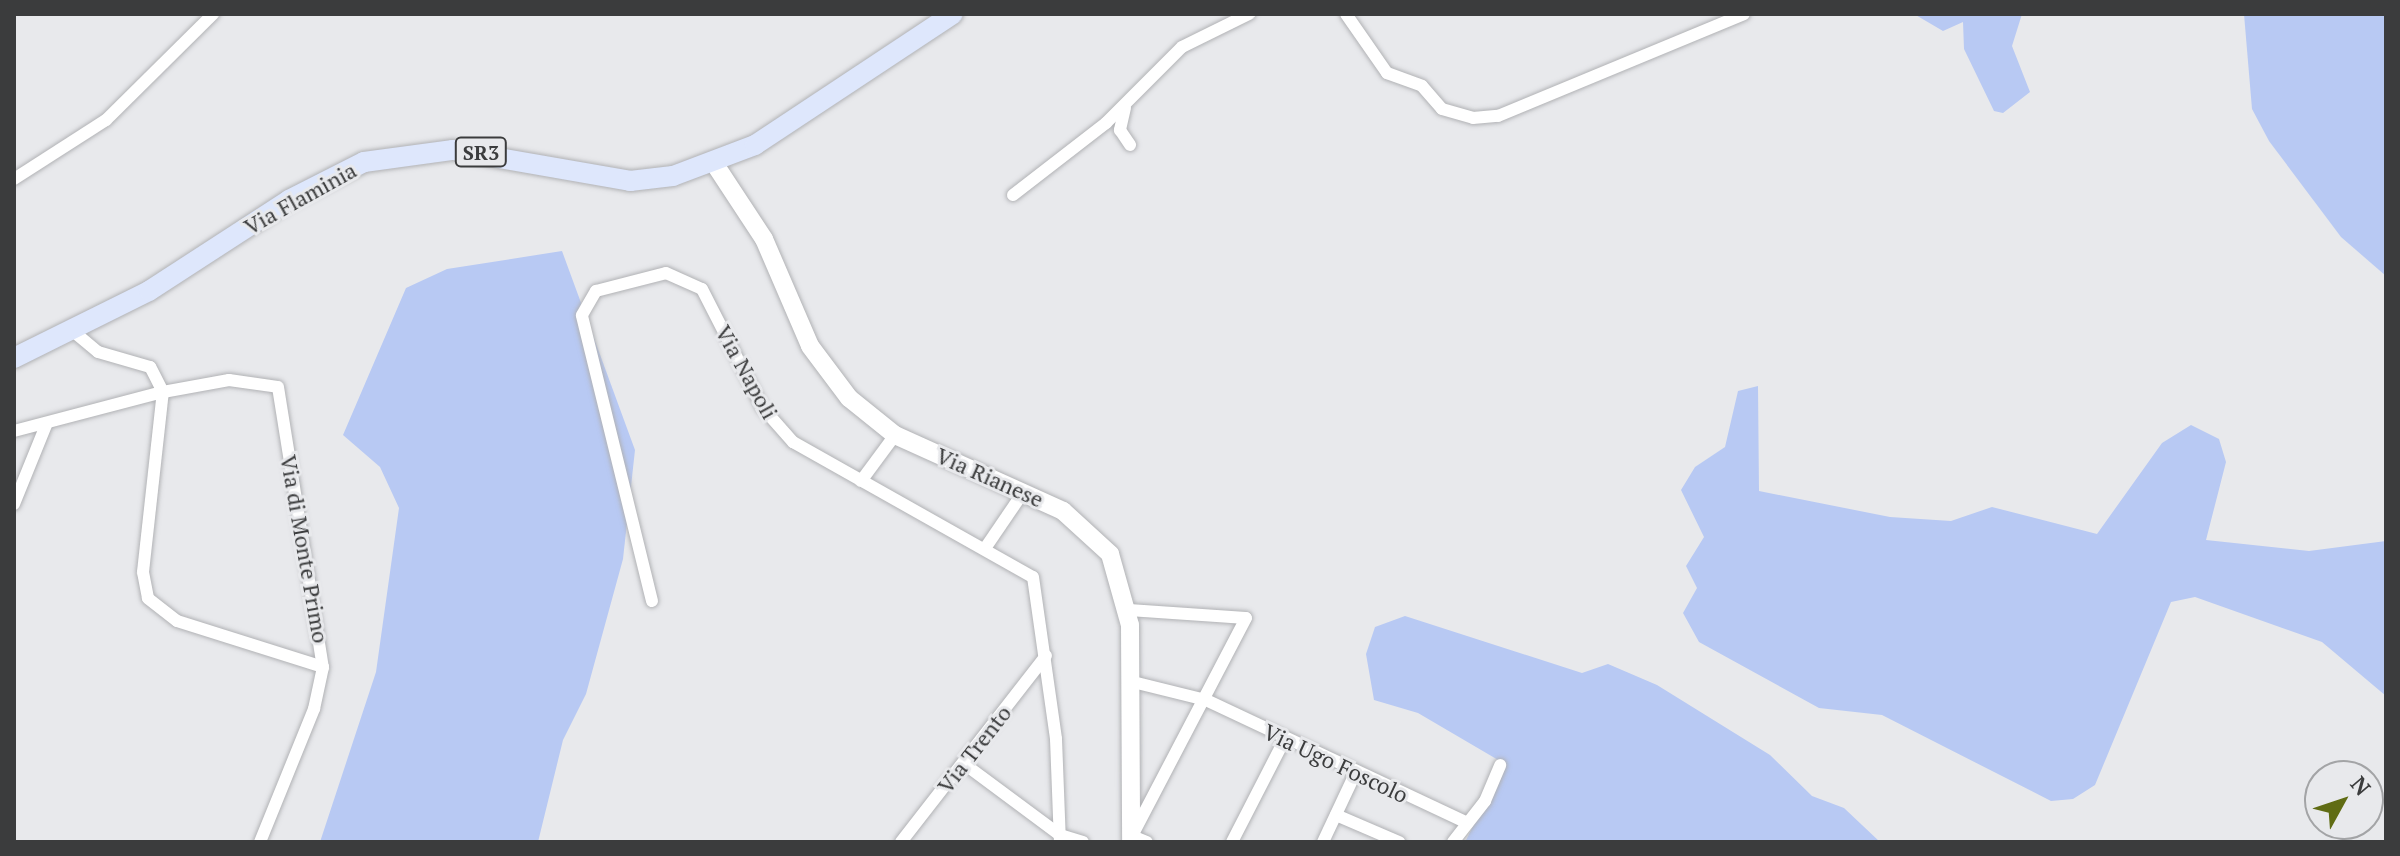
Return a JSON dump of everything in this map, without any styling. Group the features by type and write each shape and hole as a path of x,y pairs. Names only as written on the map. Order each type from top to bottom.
{"main road":[{"name":"Via Flaminia","path":"14,358 73,331 163,283 309,188 383,156 472,151 637,181 714,163 755,145 953,14"},
{"name":"Via Rianese","path":"714,163 764,239 823,367 895,435 1024,491 1103,544 1129,610 1137,840"}],"street":[{"path":"14,179 106,120 213,14"},
{"path":"1013,195 1127,101 1193,40 1249,14"},
{"path":"1346,14 1387,73 1422,86 1442,109 1473,118 1498,116 1744,14"},
{"path":"1127,101 1120,130 1130,145"},
{"name":"Via Napoli","path":"652,601 588,353 582,310 592,293 656,273 694,281 770,419 811,456 986,547 1033,577 1046,656 1060,838"},
{"path":"14,431 163,392 150,367 98,352 73,331"},
{"name":"Via di Monte Primo","path":"260,842 317,701 323,667 275,384 216,380 163,392 143,572 148,598 177,621 323,667"},
{"path":"14,504 46,425"},
{"path":"861,481 895,435"},
{"path":"986,547 1024,491"},
{"path":"1129,610 1246,618 1137,840"},
{"name":"Via Trento","path":"901,842 1046,656"},
{"name":"Via Ugo Foscolo","path":"1133,682 1206,700 1355,774 1467,823"},
{"path":"1232,842 1285,739"},
{"path":"963,763 1060,838 1083,842"},
{"path":"1453,842 1500,765"},
{"path":"1323,842 1355,774"},
{"path":"1336,815 1399,842"}],"shaded area":[{"path":"1914,14 2022,14 2012,46 2030,92 2003,113 1994,111 1964,49 1963,22 1943,31"},
{"path":"2244,14 2386,14 2386,276 2341,237 2269,141 2252,109"},
{"path":"562,251 635,450 623,559 586,694 563,740 538,842 320,842 376,672 399,508 380,467 343,435 406,288 447,269"},
{"path":"1758,386 1759,491 1890,517 1951,521 1992,507 2097,534 2162,443 2191,425 2219,439 2226,462 2206,540 2309,551 2386,541 2386,696 2322,642 2195,597 2171,602 2095,785 2073,799 2051,801 1882,715 1819,708 1699,642 1683,613 1697,588 1686,566 1704,537 1681,490 1695,467 1725,447 1738,391"},
{"path":"1405,616 1582,673 1608,664 1657,685 1770,755 1812,796 1844,808 1880,842 1465,842 1505,764 1418,713 1374,700 1366,654 1375,627"}]}
